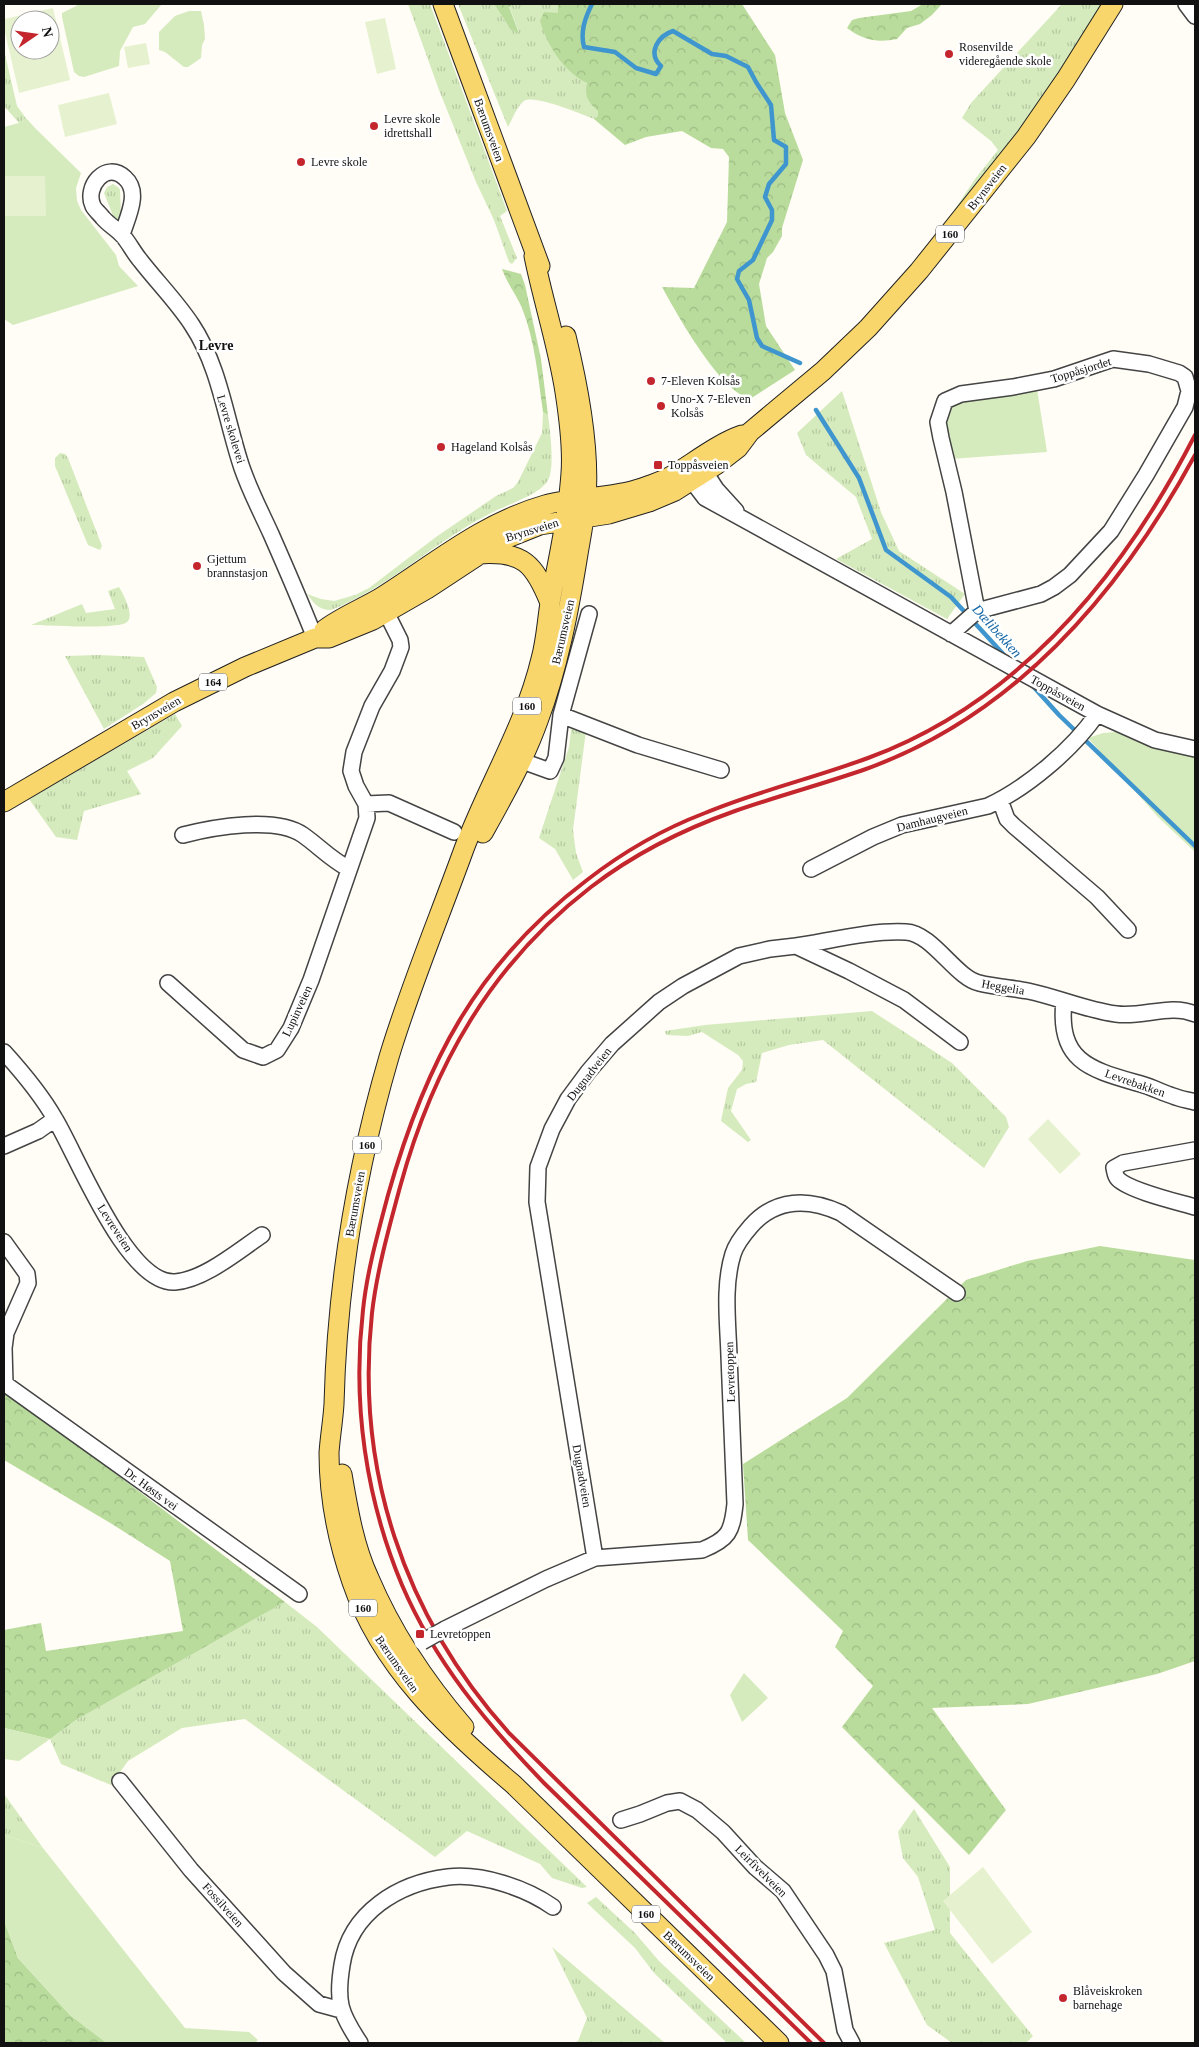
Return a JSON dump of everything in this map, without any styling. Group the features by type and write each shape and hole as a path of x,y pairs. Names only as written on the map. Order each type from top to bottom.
{"main road":[{"name":"Bærumsveien","path":"443,4 534,256 564,388 571,467 565,520 542,657 513,758 490,820 454,882 401,1019 364,1156 343,1280 335,1364 333,1421 329,1451 336,1523 352,1583 360,1603 408,1652 407,1682 434,1712 477,1754 514,1784 779,2043"},
{"name":"Brynsveien","path":"4,802 174,702 238,670 315,638 327,628 427,589 500,541 520,532 565,520 584,518 644,504 675,491 732,438 750,432 823,372 868,328 920,271 1026,137 1114,4"},
{"name":"Bærumsveien","path":"513,758 538,721 558,652 571,600 586,498 582,418 575,374 566,333 551,288 534,256"},
{"name":"Brynsveien","path":"586,498 605,497 642,488 672,476 695,473"},
{"name":"160","path":"567,500 586,498"},
{"name":"Brynsveien","path":"383,605 448,551 493,524 546,505 567,500"},
{"path":"479,554 497,553 511,555 530,565 538,576 550,603"}],"street":[{"path":"1186,4 1195,16"},
{"name":"Levre skolevei","path":"122,234 140,261 192,326 204,346 216,378 232,437 250,488 315,638"},
{"name":"Toppåsjordet","path":"951,634 977,611 1040,594 1064,579 1092,553 1128,504 1185,407 1190,391 1185,378 1172,369 1113,359 1054,379 1014,388 960,394 945,402 938,422 958,510 977,611"},
{"name":"Toppåsveien","path":"695,473 705,498 951,634 1096,714 1155,740 1195,749"},
{"path":"383,605 400,640 401,647 392,671 372,706 354,752 351,771 356,786 366,804 389,803 454,832"},
{"name":"Bærumsveien","path":"513,758 550,771 556,758 561,715 589,614"},
{"name":"Damhaugveien","path":"811,869 873,837 902,825 988,806 1000,800 1026,784 1070,747 1086,730 1096,714"},
{"path":"561,715 638,746 722,770"},
{"path":"1000,800 1008,819 1014,826 1097,897 1128,930"},
{"name":"Lupinveien","path":"168,983 243,1050 263,1057 277,1050 291,1028 312,980 367,818 366,804"},
{"path":"183,835 205,829 267,824 284,826 302,834 332,860 349,869"},
{"name":"Heggelia","path":"796,946 867,935 906,932 924,939 969,980 1028,991 1116,1014 1137,1015 1172,1009 1195,1014"},
{"path":"796,946 904,1000 960,1042"},
{"name":"Dugnadveien","path":"595,1558 537,1202 538,1167 552,1129 568,1099 612,1044 634,1023 659,1002 683,986 739,956 770,949 796,946"},
{"name":"Levrebakken","path":"1064,1001 1062,1020 1064,1036 1068,1045 1084,1062 1106,1074 1195,1102"},
{"name":"Levreveien","path":"4,1052 35,1089 56,1119 94,1196 123,1244 139,1263 157,1278 173,1282 192,1280 262,1235"},
{"path":"4,1146 38,1131 56,1119"},
{"path":"1195,1150 1123,1163 1114,1168 1119,1180 1130,1187 1195,1207"},
{"name":"Levretoppen","path":"408,1652 445,1629 595,1558 702,1550 726,1538 732,1526 735,1504 728,1274 733,1252 744,1234 768,1210 782,1205 823,1204 840,1213 957,1293"},
{"path":"4,1242 27,1274 28,1283 6,1333 4,1384"},
{"name":"Dr. Høsts vei","path":"4,1384 298,1594"},
{"name":"Fossilveien","path":"120,1781 191,1870 284,1973 319,2004 341,2010"},
{"name":"Leirfivelveien","path":"621,1820 667,1803 680,1801 697,1810 723,1832 755,1867 784,1892 826,1955 834,1970 845,2030 852,2043"},
{"path":"360,2043 341,2010 339,1984 343,1954 351,1934 365,1916 377,1905 404,1888 450,1877 493,1881 514,1887 538,1896 553,1907"}],"green space":[{"path":"80,4 162,4 145,24 133,27 120,51 119,66 84,77 74,72 62,17 62,13"},
{"path":"408,4 430,4 507,211 500,216 517,258 512,264 509,262 494,220 476,182 439,90"},
{"path":"458,4 494,4 511,30 519,32 509,6 514,4 558,4 558,13 598,111 598,116 594,119 547,102 529,100 524,101 519,106 508,127"},
{"path":"494,4 514,4 509,7 519,33 511,30"},
{"path":"558,4 742,4 775,55 785,113 803,160 782,228 782,236 773,252 767,258 759,284 766,326 795,370 750,399 738,393 725,382 700,351 662,287 694,288 727,222 729,157 723,149 711,148 682,131 646,137 625,145 594,119 598,116 598,111 588,98 586,92 587,83 564,65 547,39 540,21 544,12 558,13"},
{"path":"923,4 942,4 920,24 907,28 897,39 871,40 847,28 852,20 911,11"},
{"path":"1062,4 1104,4 1069,60 1009,144 941,230 975,179 998,150 991,141 962,118 971,103"},
{"path":"189,11 201,11 205,39 202,45 201,58 188,67 184,67 165,52 159,50 159,32 175,16"},
{"path":"10,18 10,54 4,28 4,19"},
{"path":"385,18 396,69 377,74 365,22"},
{"path":"60,38 70,80 19,93 11,60 60,60"},
{"path":"146,43 150,64 128,68 124,47"},
{"path":"4,50 17,106 26,118 19,123 4,106"},
{"path":"109,93 117,124 65,137 58,105"},
{"path":"26,118 81,173 76,188 77,201 81,210 116,255 119,266 138,286 13,325 4,319 4,127 19,123"},
{"path":"4,176 45,176 46,216 4,216"},
{"path":"113,184 120,190 121,215 118,220 114,218 104,193 107,187"},
{"path":"502,269 521,274 525,285 541,359 548,415 543,412 536,359 530,333 520,303"},
{"path":"1037,389 1047,452 951,459 943,412 958,401"},
{"path":"842,391 881,512 899,551 965,594 947,619 836,559 872,539 856,497 806,455 797,433"},
{"path":"543,412 548,415 551,467 548,480 538,490 472,523 373,589 331,610 317,605 307,594 334,601 355,595 369,588 436,537 496,496 513,488 518,482 542,433"},
{"path":"60,453 65,454 68,458 102,546 100,550 88,545 55,466 55,458"},
{"path":"119,587 129,610 130,615 127,622 110,626 31,625 82,604 86,613 115,609 108,591"},
{"path":"65,656 144,657 157,687 156,693 143,704 104,729"},
{"path":"175,714 182,726 153,758 127,771 141,794 84,811 77,840 56,837 29,799"},
{"path":"572,723 586,731 573,830 576,853 583,872 573,880 555,849 539,838 569,747"},
{"path":"1116,732 1195,758 1195,852 1158,817 1088,738 1103,733"},
{"path":"872,1011 952,1063 1006,1117 1009,1127 984,1168 823,1040 789,1045 762,1053 756,1082 746,1084 737,1089 731,1111 751,1140 748,1142 721,1121 728,1088 742,1070 743,1061 738,1055 702,1032 688,1036 666,1035 665,1031 705,1025"},
{"path":"1048,1119 1081,1154 1060,1174 1028,1139"},
{"path":"1100,1246 1195,1260 1195,1661 1157,1674 1028,1704 932,1708 1006,1810 969,1855 842,1727 873,1686 835,1647 843,1631 748,1540 743,1464 847,1398 966,1280 1027,1261"},
{"path":"4,1389 285,1602 76,1720 50,1739 4,1728 4,1630 41,1623 46,1651 183,1631 170,1561 4,1460"},
{"path":"285,1602 317,1627 587,1887 582,1888 552,1878 540,1864 467,1831 435,1857 245,1719 182,1728 128,1761 111,1785 61,1764 50,1739 76,1720"},
{"path":"744,1673 768,1698 742,1722 730,1695"},
{"path":"4,1728 50,1739 19,1761 4,1759"},
{"path":"4,1794 43,1848 4,1835"},
{"path":"914,1809 950,1867 950,1933 1033,2036 1026,2043 952,2043 927,2025 884,1943 935,1930 918,1877 903,1858 898,1832"},
{"path":"4,1835 43,1848 185,2028 249,2032 258,2040 255,2043 107,2043 70,2015 18,1958 4,1920"},
{"path":"983,1867 1032,1932 992,1964 943,1901"},
{"path":"596,1897 635,1933 659,1961 746,2043 727,2043 654,1973 635,1948 587,1903"},
{"path":"4,1920 18,1958 70,2015 107,2043 4,2043"},
{"path":"552,1947 665,2043 573,2043 578,2041 587,2018"}],"waterway":[{"name":"Dælibekken","path":"592,4 584,25 584,47 615,52 636,68 656,74 661,66 655,56 656,46 663,37 673,31 712,54 726,56 748,67 771,105 774,140 786,147 786,164 769,184 765,197 772,210 772,220 753,260 739,271 737,279 749,300 757,338 762,346 800,363"},
{"name":"Dælibekken","path":"816,410 859,478 886,550 951,597 1005,656"},
{"name":"Dælibekken","path":"1031,684 1059,715 1195,846"}],"railway":[{"path":"811,2043 544,1783 502,1738 446,1666 415,1613 402,1585 379,1519 371,1485 361,1416 359,1381 360,1345 365,1295 373,1252 403,1147 419,1102 438,1060 460,1020 485,982 514,946 548,912 615,860 674,826 745,798 868,758 922,734 973,704 1019,668 1061,628 1100,584 1135,537 1195,435"},
{"path":"824,2043 509,1733 472,1688 441,1640 415,1590 395,1538 380,1484 371,1428 369,1371 372,1313 384,1249 414,1143 430,1100 449,1059 470,1021 495,984 524,949 555,917 607,875 642,853 678,834 735,811 866,769 920,746 970,716 1017,682 1059,643 1098,600 1133,554 1166,505 1195,455"}],"place":[{"name":"Rosenvilde videregående skole","path":"949,54"},
{"name":"Levre skole idrettshall","path":"374,126"},
{"name":"Levre skole","path":"301,162"},
{"name":"7-Eleven Kolsås","path":"651,381"},
{"name":"Uno-X 7-Eleven Kolsås","path":"661,406"},
{"name":"Hageland Kolsås","path":"441,447"},
{"name":"Toppåsveien","path":"658,465"},
{"name":"Gjettum brannstasjon","path":"197,566"},
{"name":"Levretoppen","path":"420,1634"},
{"name":"Blåveiskroken barnehage","path":"1063,1998"}],"district":[{"name":"Levre","path":"216,345"}]}
